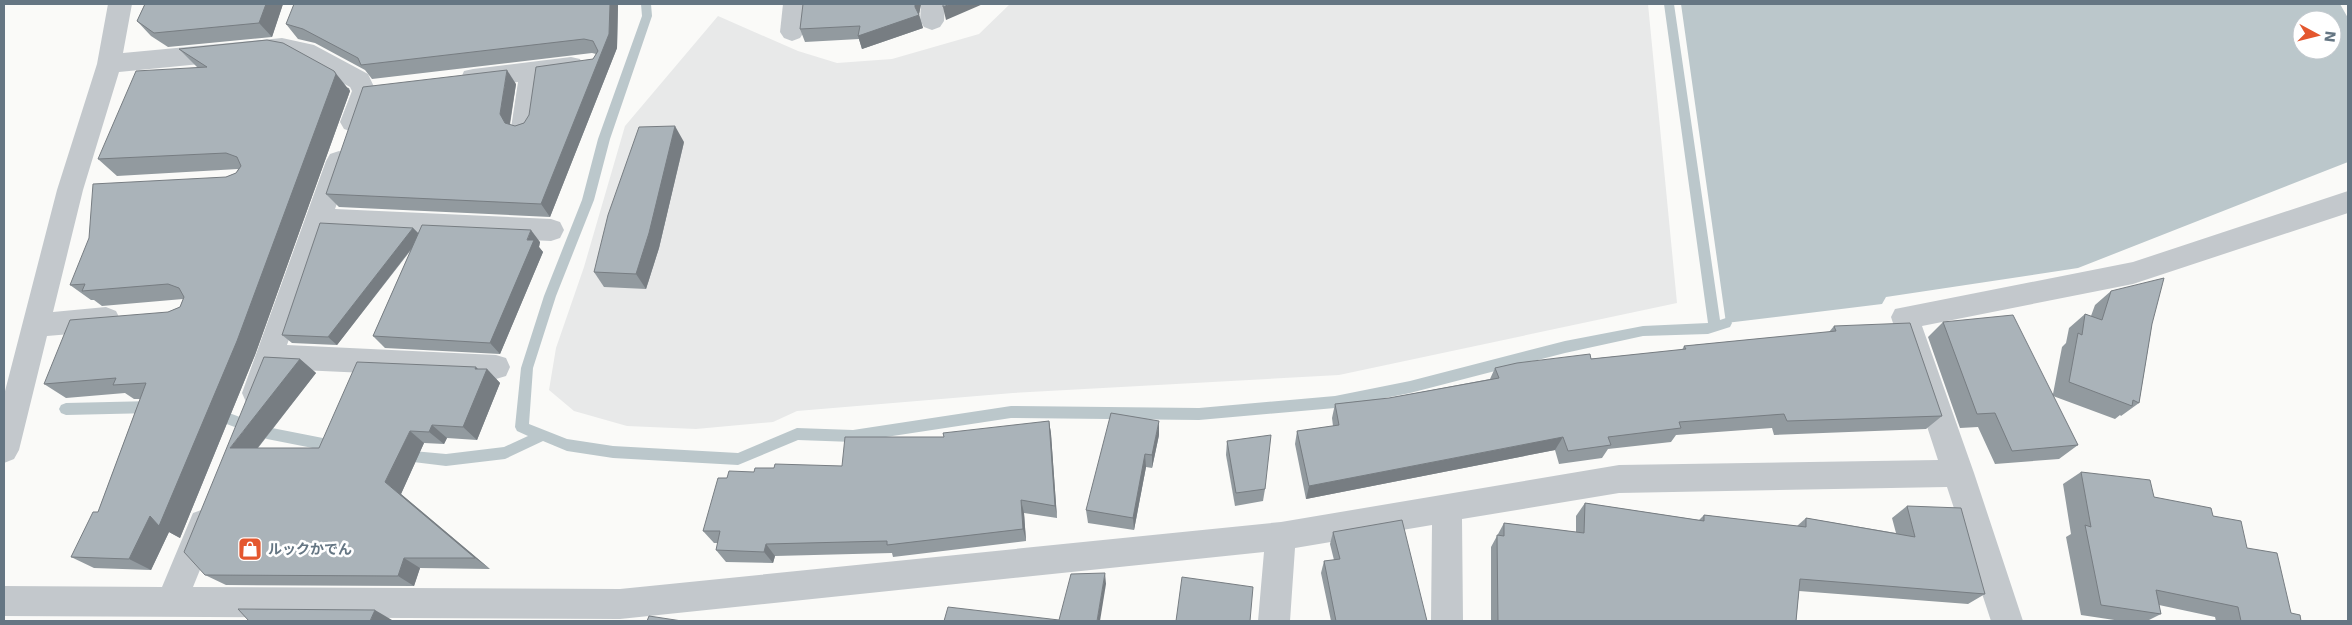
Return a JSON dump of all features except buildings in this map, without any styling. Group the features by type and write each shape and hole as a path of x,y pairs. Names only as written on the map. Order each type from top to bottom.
{"street":[{"path":"4,450 36,325 82,189 120,4"},
{"path":"792,32 795,4"},
{"path":"109,64 285,38 374,90 319,219 271,356 250,408"},
{"path":"453,80 592,64"},
{"path":"524,128 532,71"},
{"path":"2007,621 1959,473 1905,317 2133,272 2348,202"},
{"path":"319,219 550,230"},
{"path":"36,325 128,317"},
{"path":"271,356 496,367"},
{"path":"4,601 172,601 618,612 1281,536 1619,479 1959,473"},
{"path":"172,601 213,500"},
{"path":"1447,508 1447,621"},
{"path":"1274,621 1281,536"}],"shaded area":[{"path":"1010,4 1648,4 1677,303 1339,375 1013,393 797,411 773,422 696,429 627,426 574,411 549,390 556,348 584,267 625,126 718,16 798,51 837,63 892,59 979,34"},
{"path":"1681,4 2340,4 2348,18 2348,162 2078,268 1886,297 1882,304 1726,323"}],"waterway":[{"path":"543,435 522,427 527,368 550,296 588,200 604,139 647,16 646,4"},
{"path":"1669,4 1715,327"},
{"path":"1715,327 1726,323"},
{"path":"543,435 567,445 613,452 738,459 797,434 853,436 1011,412 1199,414 1335,402 1410,387 1565,347 1643,331 1708,329 1715,327"},
{"path":"66,409 153,407"},
{"path":"213,413 267,433 338,447"},
{"path":"402,456 446,460 505,453 543,435"}],"place":[{"name":"ルックかでん","path":"250,549"}]}
